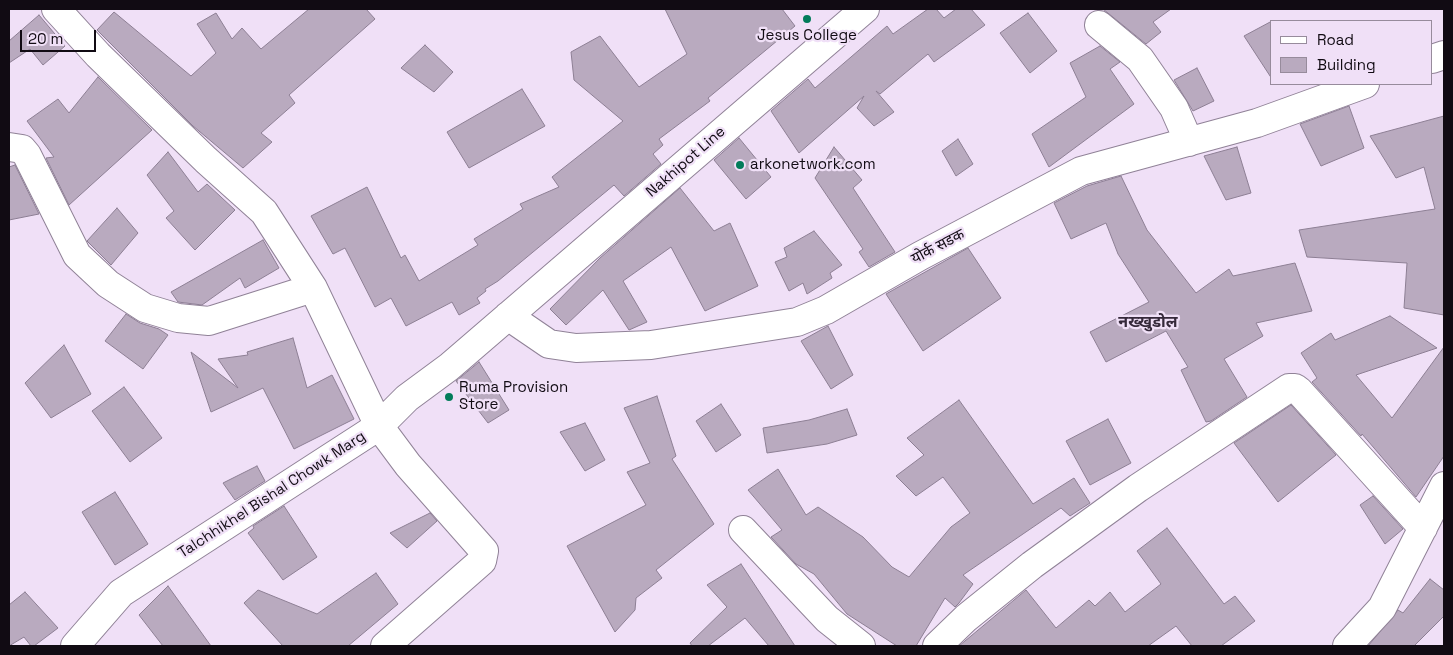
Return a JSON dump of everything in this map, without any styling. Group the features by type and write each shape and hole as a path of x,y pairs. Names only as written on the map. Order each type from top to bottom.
{"street":[{"name":"Talchhikhel Bishal Chowk Marg","path":"56,9 98,55 206,160 264,212 313,288 379,426 121,593 74,646"},
{"name":"Nakhipot Line","path":"379,426 407,398 449,367 865,9"},
{"path":"1099,25 1140,59 1174,108 1188,142"},
{"name":"योर्क सडक","path":"508,316 549,344 576,348 651,345 797,322 826,310 920,256 1081,171 1257,123 1362,85"},
{"path":"9,147 22,149 27,155 77,255 108,284 145,308 178,318 209,320 313,288"},
{"path":"937,646 966,618 1138,488 1289,388 1295,388 1299,391 1423,528"},
{"path":"379,426 408,466 484,552 482,562 385,646"},
{"path":"1347,646 1382,608 1444,486"},
{"path":"742,530 827,619 862,646"}],"building":[{"path":"309,9 366,9 375,19 289,95 295,103 261,133 272,142 243,168 193,126 97,30 114,12 191,76 216,53 197,24 216,13 232,39 242,28 261,49"},
{"path":"665,9 782,9 795,26 708,98 710,101 659,139 663,145 653,154 661,164 624,196 614,185 498,281 485,289 486,291 477,298 480,303 459,315 452,302 406,326 391,298 375,307 345,248 333,254 311,216 367,187 401,258 405,255 419,281 478,245 474,239 523,209 520,204 559,187 552,177 623,121 574,80 571,52 600,36 639,87 687,54"},
{"path":"928,9 936,9 944,18 956,9 971,9 985,25 934,62 928,54 880,94 876,91 894,112 874,126 857,108 864,96 799,153 771,111 808,79 815,88 887,26 893,34"},
{"path":"1103,9 1171,9 1153,22 1161,32 1146,44"},
{"path":"1028,13 1057,51 1030,73 1000,33"},
{"path":"39,15 65,46 43,65 30,49 9,63 9,41"},
{"path":"1270,22 1270,76 1244,36"},
{"path":"425,45 453,72 434,92 401,68"},
{"path":"1100,46 1120,62 1110,69 1134,104 1049,167 1032,134 1086,97 1070,63"},
{"path":"1197,68 1214,101 1193,111 1174,80"},
{"path":"98,77 152,130 69,205 46,158 54,157 27,121 58,99 69,113"},
{"path":"522,89 545,126 469,168 447,132"},
{"path":"1349,106 1364,148 1321,166 1300,124"},
{"path":"1444,116 1444,315 1404,308 1407,263 1307,257 1299,230 1435,209 1424,167 1396,178 1370,136"},
{"name":"arkonetwork.com","path":"739,138 771,177 746,199 714,160"},
{"path":"958,139 973,164 956,176 942,151"},
{"path":"834,147 862,180 853,188 895,252 869,267 859,252 863,249 815,178"},
{"path":"1237,147 1251,193 1226,200 1204,156"},
{"path":"168,152 198,192 207,184 235,210 195,250 166,218 174,211 147,175"},
{"path":"15,165 39,214 9,220 9,167"},
{"path":"1121,176 1147,230 1196,293 1229,269 1233,276 1295,263 1312,311 1256,323 1263,336 1224,359 1247,397 1211,421 1206,422 1181,370 1188,367 1166,331 1106,362 1090,332 1149,302 1118,254 1106,223 1071,239 1054,203 1087,186"},
{"path":"680,188 714,231 730,223 758,286 705,311 671,247 623,281 647,322 629,330 603,290 566,325 550,309 600,258"},
{"path":"117,208 138,233 111,265 87,241"},
{"path":"814,231 842,265 830,273 832,278 807,294 803,283 789,291 775,262 787,257 784,248"},
{"path":"263,240 279,268 245,288 240,278 202,305 178,302 171,292"},
{"path":"968,248 1001,298 923,351 886,294"},
{"path":"126,314 140,323 159,329 168,335 143,369 105,341"},
{"path":"1390,316 1437,348 1356,375 1392,418 1444,347 1444,456 1416,497 1362,434 1361,436 1312,382 1317,378 1301,353 1331,333 1335,340"},
{"path":"828,326 853,375 831,389 801,341"},
{"path":"293,338 307,388 332,375 354,419 294,449 263,388 211,412 191,352 238,388 218,359 248,355 247,352"},
{"path":"64,345 91,394 51,418 25,383"},
{"path":"479,362 509,410 488,423 456,381"},
{"path":"124,387 162,438 130,462 92,411"},
{"path":"657,396 676,456 672,459 714,524 656,570 662,578 636,598 635,610 615,632 567,546 646,505 627,472 650,463 624,408"},
{"path":"959,400 1033,504 1074,478 1090,503 1070,516 1061,508 963,575 973,584 959,603 955,607 945,598 916,646 897,646 847,614 814,574 796,564 771,537 782,530 748,490 778,469 806,515 818,507 863,537 892,567 909,577 951,527 970,513 943,477 916,496 896,476 924,455 907,438"},
{"path":"721,404 741,435 716,452 696,421"},
{"path":"1291,405 1336,455 1278,502 1234,443"},
{"path":"847,409 857,435 827,444 767,453 763,428 809,420"},
{"path":"1108,419 1131,463 1090,485 1066,441"},
{"path":"585,423 605,460 585,471 560,432"},
{"path":"257,466 265,481 235,500 223,483"},
{"path":"115,492 148,544 115,565 82,512"},
{"path":"1373,496 1403,529 1385,544 1360,505"},
{"path":"284,506 317,557 283,580 248,533 254,528 253,526"},
{"path":"430,513 437,521 407,548 390,533"},
{"path":"1167,528 1224,604 1235,596 1255,621 1221,646 1192,646 1176,626 1148,646 959,646 1026,590 1056,628 1089,600 1095,606 1110,592 1125,612 1161,584 1137,551"},
{"path":"741,564 795,646 769,646 745,618 708,646 692,646 690,643 727,607 707,585"},
{"path":"376,573 398,604 348,646 283,646 244,603 258,590 317,614"},
{"path":"1430,579 1444,590 1444,616 1414,646 1368,646 1398,610 1403,613"},
{"path":"168,586 211,646 163,646 139,615"},
{"path":"25,592 58,628 34,646 31,646 24,637 9,646 9,605"}],"place":[{"name":"Jesus College","path":"807,19"},
{"name":"arkonetwork.com","path":"740,165"},
{"name":"Ruma Provision Store","path":"449,397"}],"district":[{"name":"नख्खुडोल","path":"1148,323"}]}
